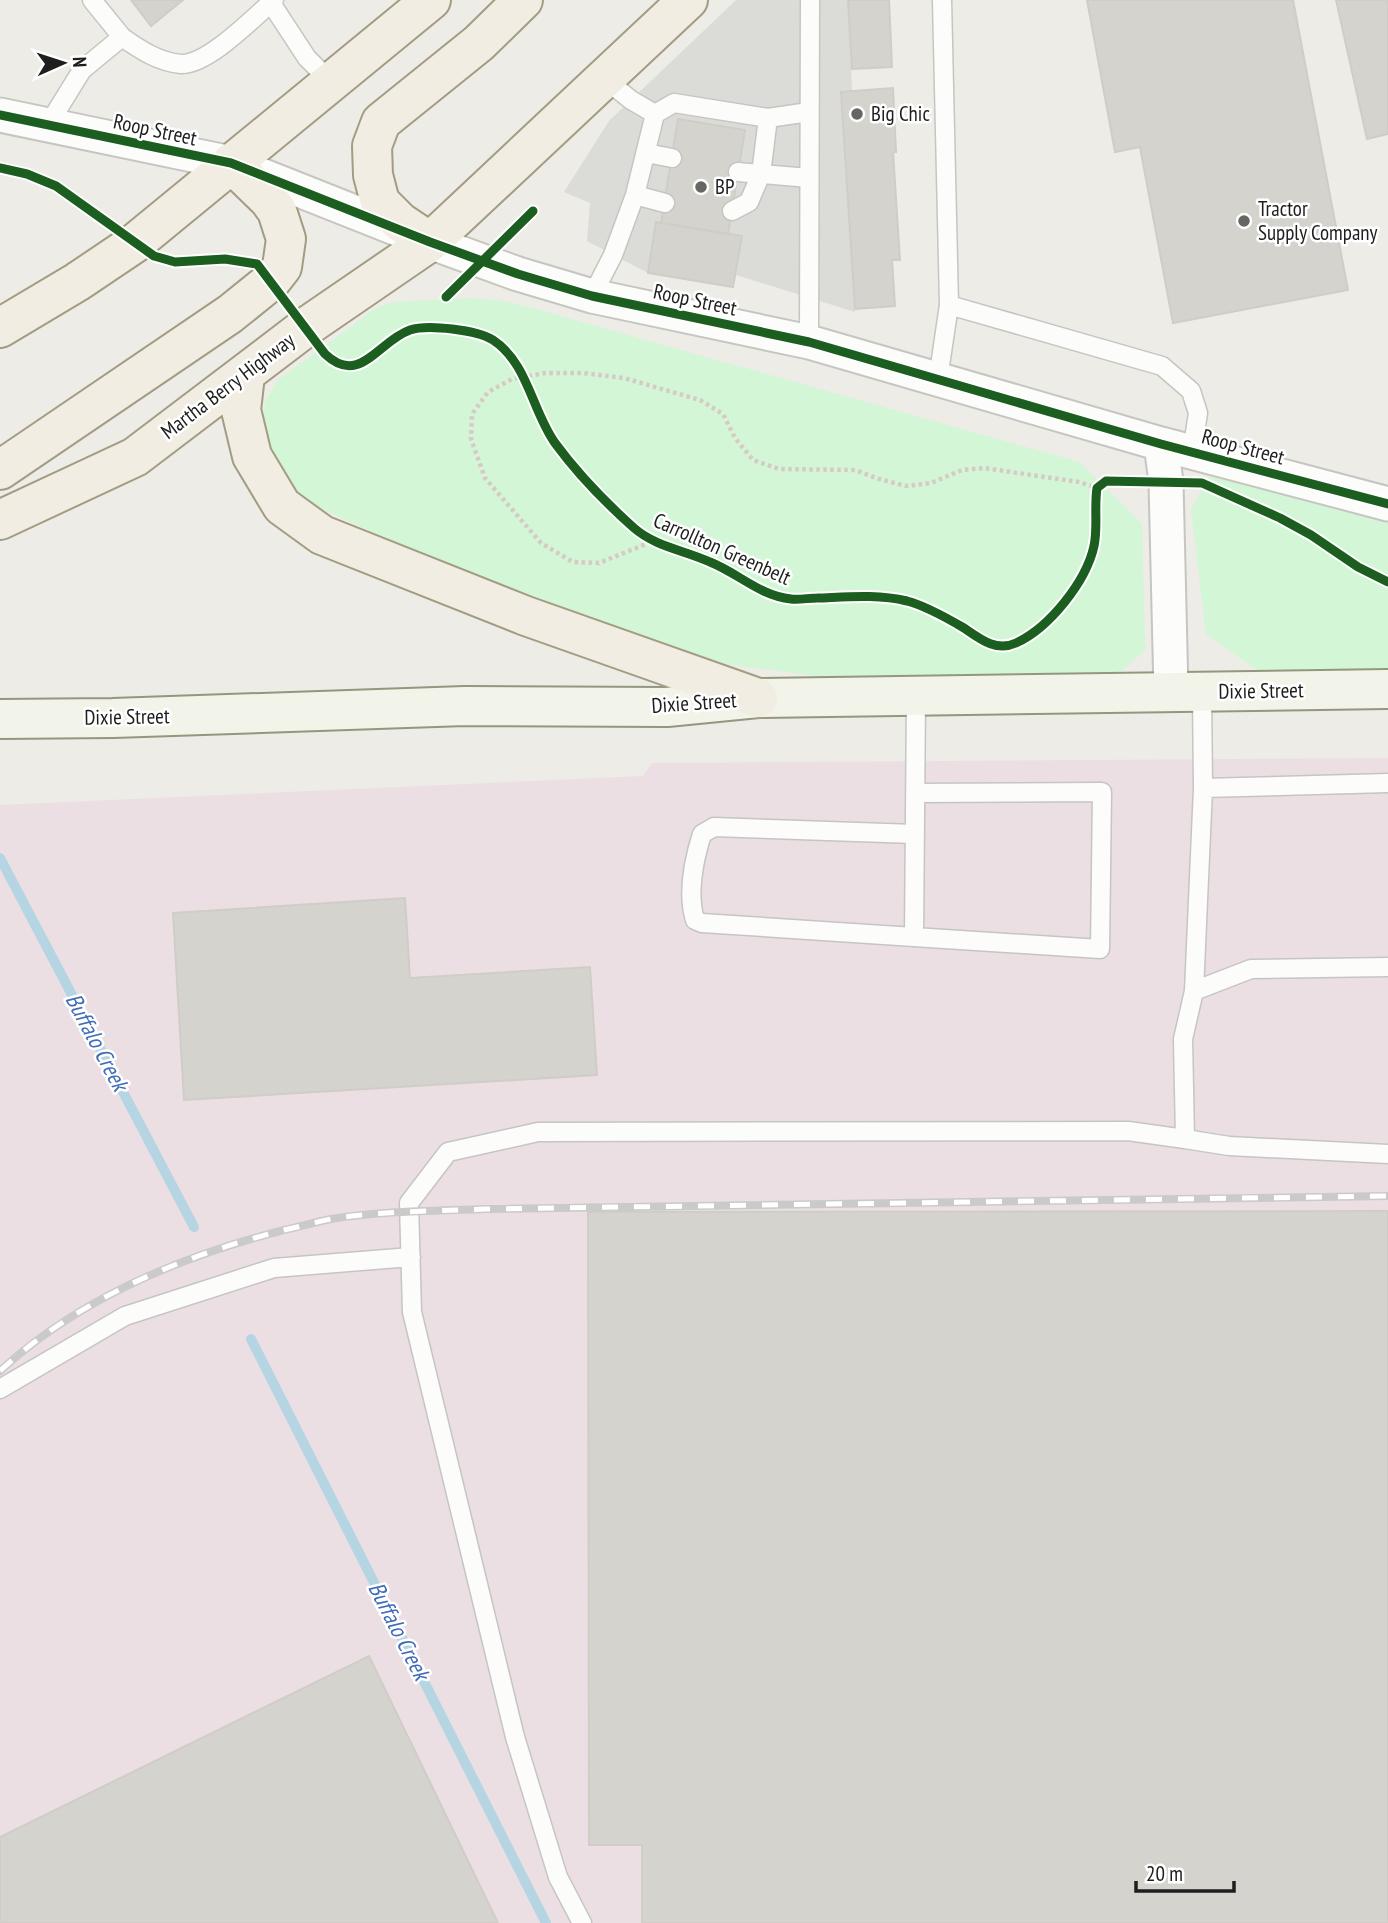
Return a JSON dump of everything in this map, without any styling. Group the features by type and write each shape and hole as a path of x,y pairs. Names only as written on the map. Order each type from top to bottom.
{"main road":[{"path":"0,328 78,282 135,243 431,0"},
{"path":"430,242 400,222 380,202 373,175 372,146 381,122 479,43 523,0"},
{"name":"Martha Berry Highway","path":"0,520 135,457 306,327 430,242 688,0"},
{"path":"0,470 230,314 271,281 282,267 286,239 277,211 231,163"},
{"path":"245,375 241,410 252,456 282,506 322,535 526,617 758,698"}],"street":[{"name":"Roop Street","path":"0,115 231,163 430,242 518,274 592,296 809,342 1177,448 1388,504"},
{"path":"1177,448 1166,482 1186,692"},
{"name":"Dixie Street","path":"0,719 113,718 465,706 667,707 758,698 1388,689"}],"lane":[{"path":"92,0 122,37 146,54 182,64 205,56 232,38 271,1 307,58 331,82"},
{"path":"809,342 810,0"},
{"path":"938,379 949,306 942,0"},
{"path":"48,125 82,70 122,37"},
{"path":"605,79 631,100 655,114"},
{"path":"592,296 613,255 635,195 655,114 674,103 768,118 809,111"},
{"path":"732,211 749,202 761,174 768,118"},
{"path":"646,152 672,158"},
{"path":"738,172 809,178"},
{"path":"635,195 665,203"},
{"path":"949,306 1162,366 1191,391 1198,413 1177,448"},
{"path":"1185,1139 1183,1039 1194,991 1203,788 1186,692"},
{"path":"914,937 916,696"},
{"path":"1203,788 1388,783"},
{"path":"915,793 1102,792 1100,949 702,923 695,920 691,909 695,855 702,834 714,827 915,834"},
{"path":"1194,991 1251,969 1388,967"},
{"path":"582,1923 558,1877 512,1724 412,1312 409,1203 448,1152 538,1132 1128,1131 1229,1146 1388,1154"},
{"path":"0,1389 125,1316 274,1268 411,1257"}],"path":[{"path":"520,372 528,390"},
{"path":"651,542 599,563 573,562 541,543 485,478 471,439 472,414 488,392 520,372 583,373 624,378 700,400 723,414 735,438 753,460 779,469 855,470 906,486 931,482 962,470 984,468 1079,482 1096,492 1106,481"}],"shaded area":[{"path":"736,0 848,0 852,91 841,92 855,312 736,275 742,237 648,273 587,241 590,203 564,192 609,121"},
{"path":"1388,758 1388,1923 0,1923 0,805 643,776 652,763"}],"green space":[{"path":"468,298 503,301 532,308 1079,462 1142,524 1145,650 1118,674 840,679 717,663 551,615 292,495 260,435 265,402 277,381 376,308 395,302"},
{"path":"1210,476 1388,523 1388,669 1257,670 1206,634 1191,509"}],"building":[{"path":"131,0 183,0 151,26"},
{"path":"848,0 889,0 892,67 852,69"},
{"name":"Tractor Supply Company","path":"1087,0 1293,0 1348,290 1173,323 1140,147 1115,152"},
{"path":"1336,0 1388,0 1388,134 1367,139"},
{"path":"893,88 896,152 893,152 900,260 892,260 895,306 855,309 841,92"},
{"name":"BP","path":"678,119 745,130 728,234 661,223"},
{"path":"656,222 742,236 733,287 648,273"},
{"path":"405,898 410,978 590,967 597,1075 184,1100 173,913"},
{"path":"1388,1211 1388,1923 642,1923 642,1845 589,1845 588,1212"},
{"path":"369,1656 498,1923 0,1923 0,1837"}],"waterway":[{"name":"Buffalo Creek","path":"0,858 194,1227"},
{"name":"Buffalo Creek","path":"251,1339 546,1923"}],"railway":[{"path":"0,1371 30,1345 63,1322 133,1283 169,1267 284,1230 350,1216 485,1209 1388,1196"}],"cycle path":[{"path":"0,115 231,163 430,242 518,274 592,296 809,342 1161,444 1388,504"},
{"name":"Carrollton Greenbelt","path":"0,168 27,174 56,186 154,256 175,262 225,259 257,264 325,354 337,363 349,366 359,364 399,336 418,328 440,328 486,336 505,350 514,361 555,443 592,487 634,528 652,540 710,562 769,594 791,599 873,597 907,601 936,613 988,643 1002,646 1016,643 1041,627 1075,589 1094,546 1097,488 1106,481 1202,483 1280,518 1358,567 1388,582"},
{"path":"446,297 533,211"}],"place":[{"name":"Big Chic","path":"857,114"},
{"name":"BP","path":"701,187"},
{"name":"Tractor Supply Company","path":"1244,221"}]}
